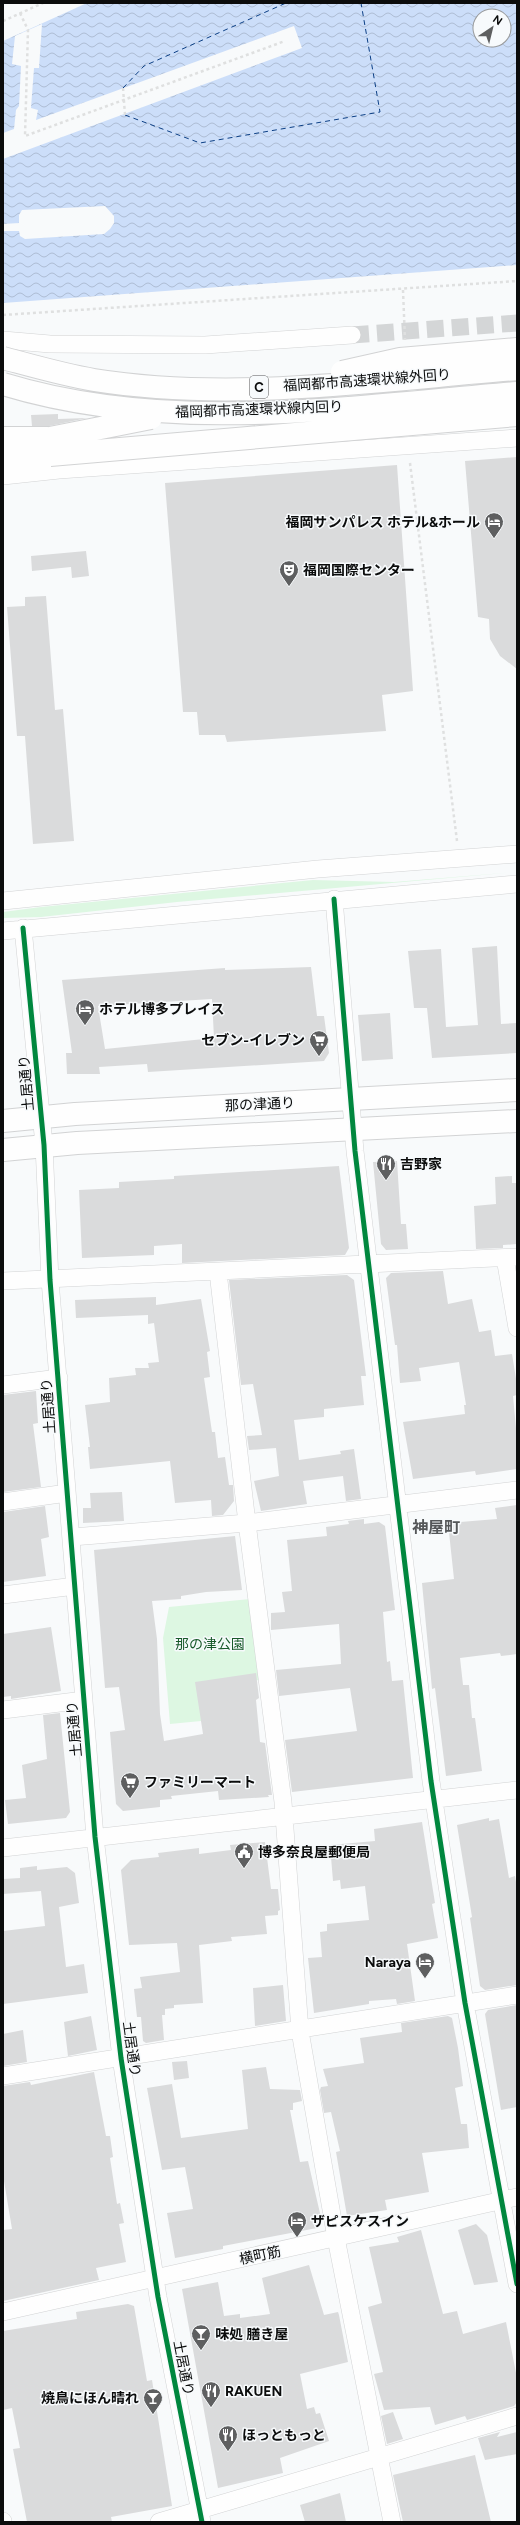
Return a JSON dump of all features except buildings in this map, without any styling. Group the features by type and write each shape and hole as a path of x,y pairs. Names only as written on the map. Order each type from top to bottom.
{"main road":[{"path":"3,438 50,438 253,398 345,371 400,359 517,349"},
{"name":"福岡都市高速環状線外回り","path":"3,358 94,380 205,389 316,385 517,369"},
{"name":"福岡都市高速環状線内回り","path":"3,384 61,398 146,412 202,414 316,409 517,393"},
{"path":"3,457 517,415"},
{"path":"3,453 50,454"},
{"name":"那の津通り","path":"3,1121 42,1117 517,1090"},
{"name":"那の津通り","path":"3,1150 44,1145 353,1128 517,1121"}],"street":[{"path":"3,340 50,344 206,345 352,335"},
{"path":"3,476 59,470 408,447 517,438"},
{"path":"3,901 318,869 517,854"},
{"path":"3,931 517,884"},
{"path":"334,900 350,1099 368,1264 434,1800 465,2003 509,2199 517,2284"},
{"name":"土居通り","path":"23,928 42,1117 50,1280 59,1378 66,1493 72,1537 95,1837 121,2058 156,2278 201,2516"},
{"path":"3,1282 511,1258 517,1328"},
{"path":"218,1272 247,1523 284,1818 300,2031 336,2238 392,2522"},
{"path":"3,1385 59,1378"},
{"path":"72,1537 247,1523 398,1506 517,1490"},
{"path":"3,1502 66,1493"},
{"path":"3,1595 75,1586"},
{"path":"3,1710 84,1700"},
{"path":"3,1848 284,1818 517,1790"},
{"path":"3,2076 300,2031 517,1995"},
{"name":"横町筋","path":"3,2312 509,2199"},
{"path":"159,2522 201,2516 378,2456 517,2416"}],"path":[{"path":"3,21 43,3"},
{"path":"20,13 28,30 25,136 285,41"},
{"path":"123,88 125,115"},
{"path":"3,315 517,281"},
{"path":"408,447 459,859"}],"green space":[{"path":"517,872 177,902 41,917 3,918 3,912 41,907 313,880 394,882"},
{"name":"那の津公園","path":"250,1599 260,1680 200,1686 201,1721 170,1724 163,1638 169,1607"}],"water":[{"path":"87,3 517,3 517,265 3,303 3,41"}],"pier":[{"path":"42,24 39,68 34,68 31,108 38,110 36,120 294,26 302,48 3,159 3,133 14,129 16,110 19,106 21,66 12,64 15,36"},
{"path":"105,206 114,216 114,223 104,234 25,239 20,236 19,231 3,231 3,224 19,223 19,215 22,210"}],"ferry route":[{"path":"123,88 144,66 286,3"},
{"path":"125,115 200,143 380,112 361,3"}],"tunnel":[{"path":"352,335 517,323"}],"cycle path":[{"path":"334,899 355,1151 431,1781 465,2003 517,2284"},
{"path":"23,928 44,1145 50,1280 95,1837 121,2058 158,2297 202,2522"}],"place":[{"name":"福岡サンパレス ホテル&ホール","path":"494,539"},
{"name":"福岡国際センター","path":"289,587"},
{"name":"ホテル博多プレイス","path":"85,1026"},
{"name":"セブン-イレブン","path":"319,1057"},
{"name":"吉野家","path":"386,1181"},
{"name":"ファミリーマート","path":"130,1799"},
{"name":"博多奈良屋郵便局","path":"244,1869"},
{"name":"Naraya","path":"425,1979"},
{"name":"ザピスケスイン","path":"297,2238"},
{"name":"味処 膳き屋","path":"201,2351"},
{"name":"RAKUEN","path":"211,2408"},
{"name":"焼鳥にほん晴れ","path":"153,2415"},
{"name":"ほっともっと","path":"228,2452"}],"district":[{"name":"神屋町","path":"436,1527"}]}
